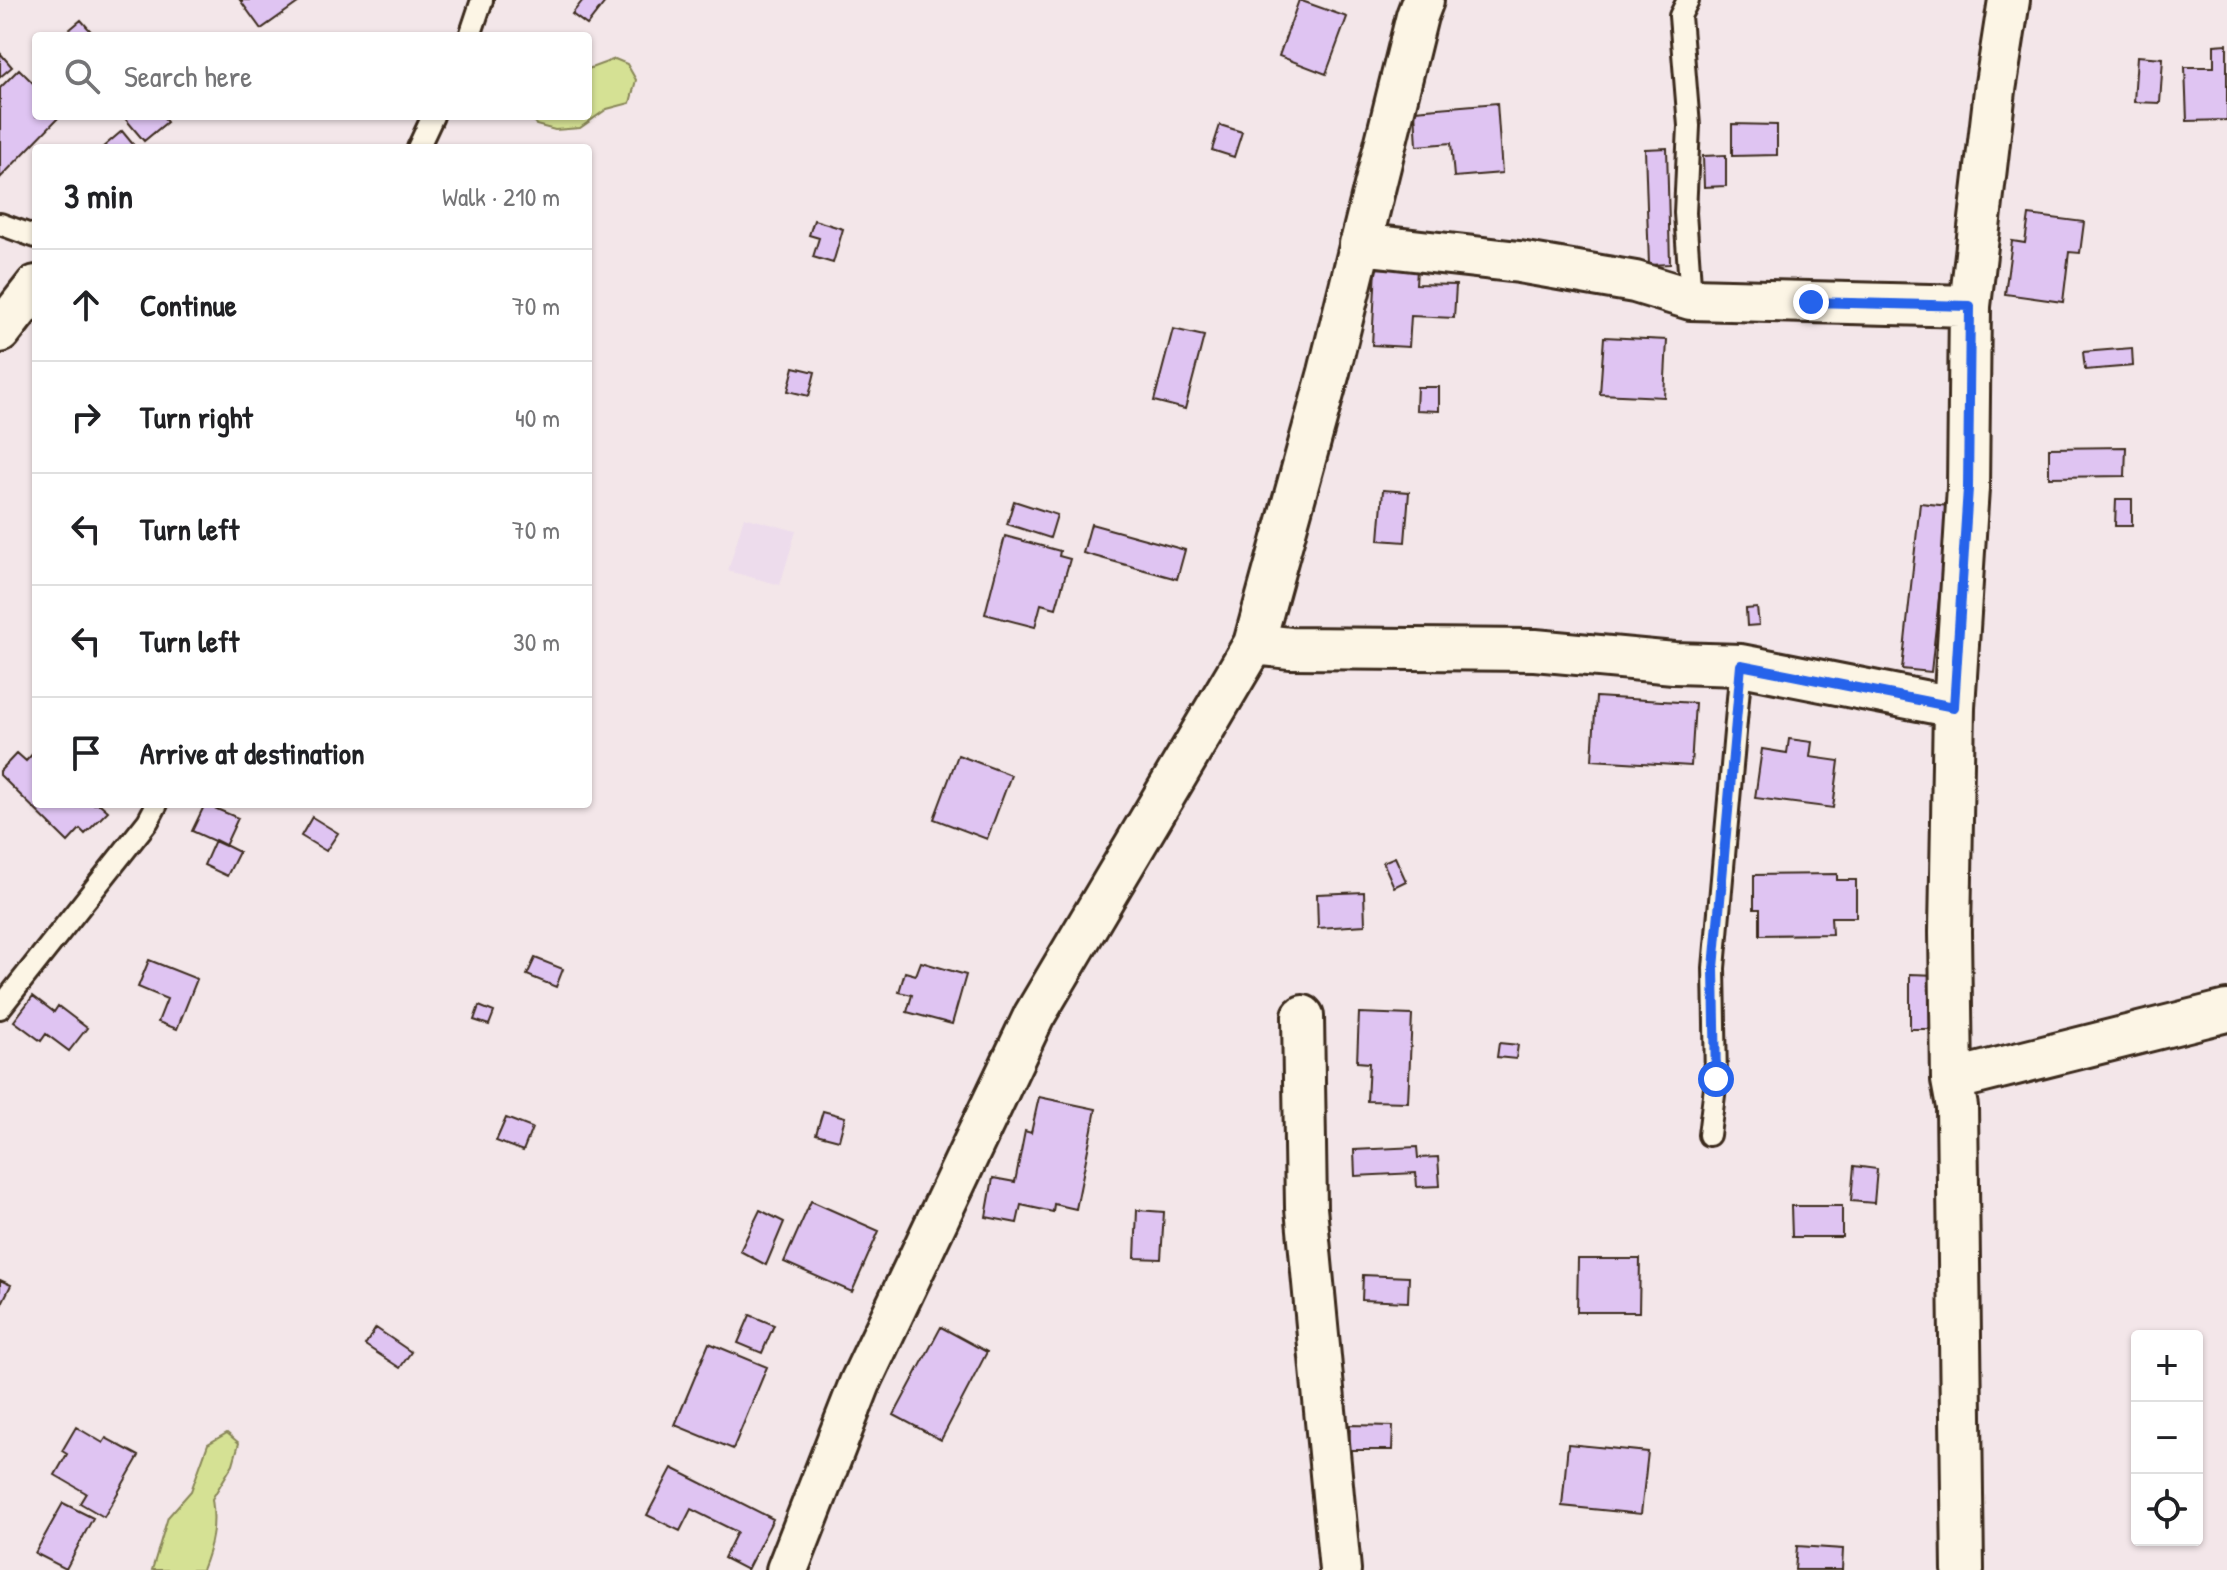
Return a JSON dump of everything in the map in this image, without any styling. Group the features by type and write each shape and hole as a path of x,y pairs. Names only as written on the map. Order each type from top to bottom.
{"street":[{"path":"787,1570 860,1383 1034,1016 1254,644 1329,372 1423,0"},
{"path":"1963,1570 1957,1107 1952,1080 1950,932 1954,707 1968,488 1970,306 1995,90 2009,0"},
{"path":"1360,244 1519,262 1635,282 1691,299 1970,306"},
{"path":"0,332 32,291"},
{"path":"1254,644 1303,648 1535,650 1674,663 1741,665 1954,707"},
{"path":"1952,1080 2227,1011"},
{"path":"1303,1016 1306,1208 1340,1570"}],"lane":[{"path":"471,32 482,0"},
{"path":"1688,0 1680,16 1689,126 1685,213 1691,299"},
{"path":"420,144 431,120"},
{"path":"0,224 32,236"},
{"path":"1709,1135 1716,1079 1714,968 1741,665"},
{"path":"0,1008 148,821 155,808"}],"shaded area":[{"path":"744,517 796,531 780,585 728,571"}],"green space":[{"path":"615,59 627,64 636,80 630,103 607,109 592,120 592,68"},
{"path":"534,120 591,120 580,128 555,130 536,125"},
{"path":"227,1433 239,1443 233,1464 212,1499 212,1535 202,1570 152,1570 168,1517 191,1491 208,1444"}],"building":[{"path":"240,0 302,0 261,29"},
{"path":"583,0 605,2 587,25 572,14"},
{"path":"1299,0 1347,17 1326,74 1279,56"},
{"path":"81,20 92,32 67,32"},
{"path":"2227,44 2227,120 2187,121 2185,67 2214,67 2214,45"},
{"path":"0,53 12,67 0,77"},
{"path":"2137,56 2163,58 2160,103 2134,102"},
{"path":"19,69 32,82 32,120 56,120 0,178 0,88"},
{"path":"1497,103 1502,173 1454,177 1451,143 1417,146 1415,110"},
{"path":"126,120 165,120 167,122 144,141"},
{"path":"1732,124 1777,125 1777,155 1732,156"},
{"path":"1220,125 1242,132 1234,157 1212,150"},
{"path":"122,131 133,144 107,144"},
{"path":"1667,148 1670,264 1649,265 1645,149"},
{"path":"1726,155 1726,186 1704,187 1703,156"},
{"path":"2029,215 2084,222 2080,253 2069,252 2063,302 2005,294 2012,241 2025,243"},
{"path":"814,220 843,229 833,263 813,257 819,238 809,235"},
{"path":"1376,268 1417,270 1416,284 1456,285 1454,318 1411,316 1409,347 1372,345"},
{"path":"1173,329 1204,336 1185,409 1154,401"},
{"path":"1604,337 1667,340 1664,397 1600,394"},
{"path":"2132,348 2133,366 2085,370 2083,352"},
{"path":"794,367 815,372 809,396 788,391"},
{"path":"1417,387 1439,387 1439,411 1416,410"},
{"path":"2126,447 2125,476 2049,477 2049,448"},
{"path":"1383,490 1409,492 1405,542 1379,540"},
{"path":"2116,499 2132,499 2132,526 2115,526"},
{"path":"1014,501 1057,515 1050,538 1007,524"},
{"path":"1920,503 1949,506 1931,672 1902,669"},
{"path":"1091,524 1185,550 1177,579 1083,553"},
{"path":"1005,536 1060,551 1059,556 1070,559 1056,608 1041,604 1035,627 985,614"},
{"path":"1757,608 1759,625 1747,626 1746,609"},
{"path":"1596,697 1695,703 1691,766 1592,760"},
{"path":"1789,739 1812,742 1810,757 1839,761 1833,808 1755,798 1762,749 1787,753"},
{"path":"17,753 26,761 32,754 32,807 0,775 0,771"},
{"path":"958,755 1011,775 987,839 934,819"},
{"path":"33,808 105,808 108,811 85,834 80,829 68,842"},
{"path":"203,808 214,808 238,818 225,846 192,831"},
{"path":"312,817 338,833 326,851 301,836"},
{"path":"215,840 239,852 227,876 204,865"},
{"path":"1395,857 1406,881 1394,887 1383,862"},
{"path":"1837,874 1837,880 1856,880 1856,917 1831,917 1832,934 1760,935 1760,909 1754,909 1754,875"},
{"path":"1364,892 1365,925 1318,928 1317,894"},
{"path":"535,958 563,969 556,987 527,975"},
{"path":"149,960 197,979 177,1029 158,1022 167,999 138,987"},
{"path":"921,962 966,975 952,1024 907,1012 912,995 899,992 905,972 916,975"},
{"path":"1910,974 1938,975 1937,1029 1910,1029"},
{"path":"33,996 54,1012 58,1006 87,1028 69,1051 46,1034 41,1041 14,1021"},
{"path":"479,1006 494,1012 489,1025 474,1020"},
{"path":"1359,1013 1412,1015 1408,1102 1367,1101 1369,1063 1357,1062"},
{"path":"1499,1043 1518,1045 1516,1059 1497,1057"},
{"path":"1039,1097 1096,1109 1076,1209 1054,1204 1053,1212 1021,1205 1017,1223 986,1217 993,1178 1015,1182 1025,1131 1031,1133"},
{"path":"823,1111 845,1117 839,1140 816,1134"},
{"path":"506,1118 532,1128 523,1151 496,1141"},
{"path":"1417,1147 1418,1158 1438,1157 1440,1186 1417,1187 1416,1173 1355,1176 1354,1150"},
{"path":"1854,1166 1877,1169 1874,1203 1851,1201"},
{"path":"811,1201 879,1231 852,1292 784,1262"},
{"path":"1791,1206 1842,1206 1842,1237 1792,1237"},
{"path":"760,1210 784,1222 766,1265 740,1251"},
{"path":"1137,1210 1164,1212 1161,1259 1135,1258"},
{"path":"1578,1259 1640,1259 1639,1312 1577,1312"},
{"path":"1363,1275 1409,1277 1408,1302 1362,1300"},
{"path":"0,1280 11,1285 0,1307"},
{"path":"750,1315 774,1325 762,1353 738,1343"},
{"path":"941,1327 987,1352 941,1440 894,1415"},
{"path":"376,1328 411,1352 400,1368 365,1345"},
{"path":"709,1343 767,1367 733,1449 675,1425"},
{"path":"1350,1425 1393,1426 1392,1450 1349,1450"},
{"path":"76,1427 103,1443 106,1438 139,1456 104,1517 80,1503 86,1493 55,1475 67,1454 62,1451"},
{"path":"1568,1444 1648,1452 1641,1514 1562,1506"},
{"path":"672,1468 773,1519 747,1570 724,1558 737,1532 691,1509 680,1531 647,1515"},
{"path":"63,1503 93,1518 66,1569 35,1553"},
{"path":"1797,1546 1843,1549 1842,1570 1795,1570"}],"route":[{"path":"1716,1079 1714,968 1741,665 1954,707 1968,488 1970,306 1811,302"}]}
